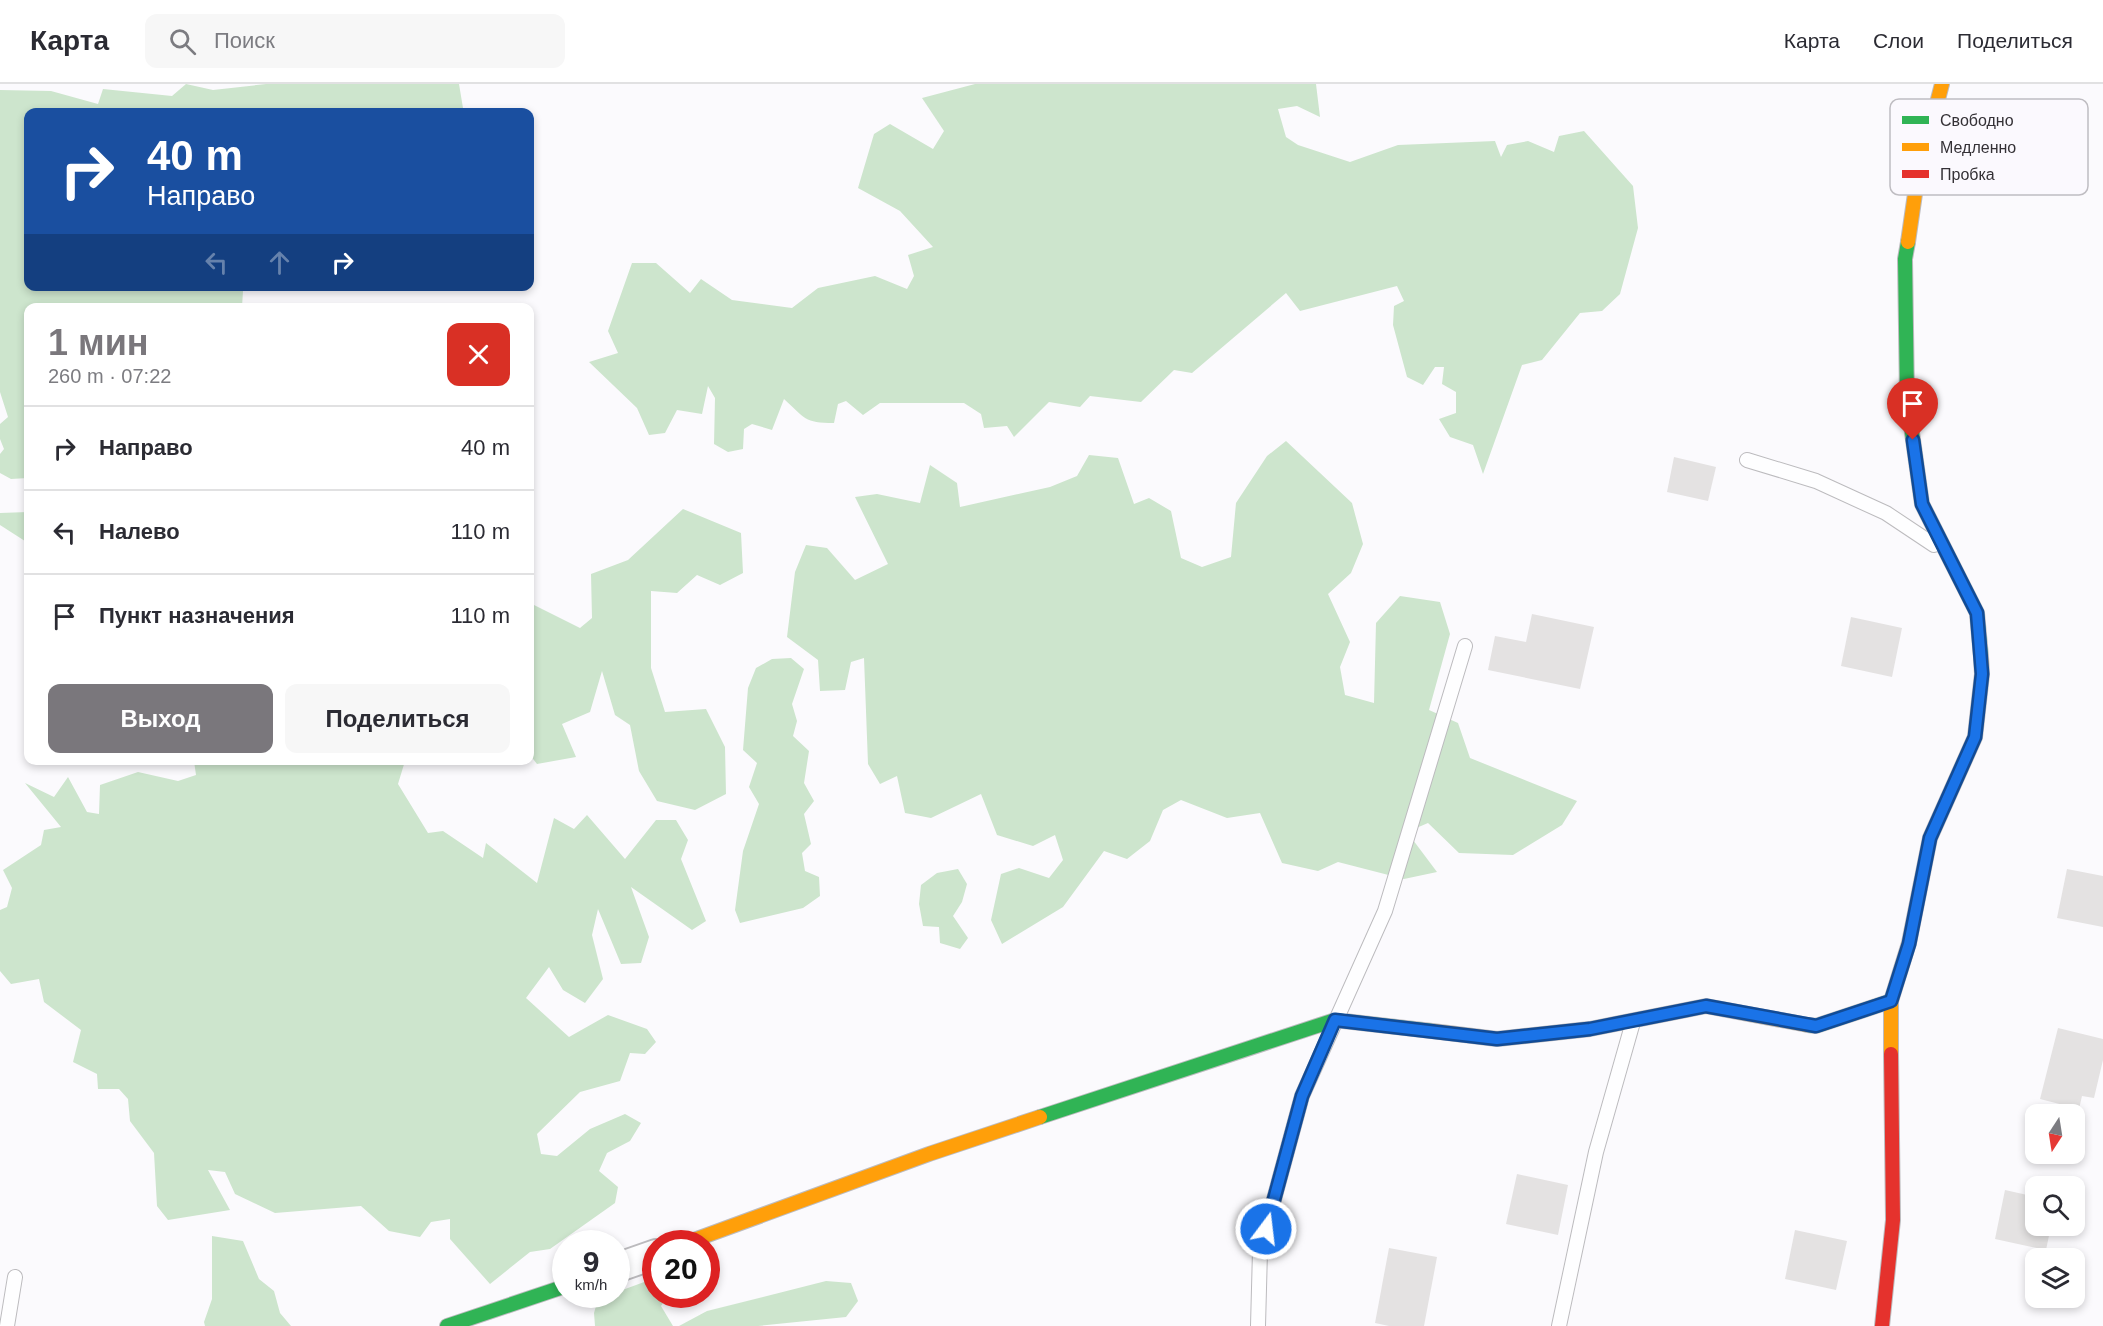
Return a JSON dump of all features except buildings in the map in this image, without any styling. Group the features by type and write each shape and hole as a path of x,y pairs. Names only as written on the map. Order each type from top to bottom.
{"street":[{"path":"1938,99 1942,84"},
{"path":"1882,1326 1893,1220 1891,1001 1909,944 1930,838 1975,737 1982,674 1977,613 1922,504 1907,397 1905,259 1915,195"},
{"path":"720,1230 929,1154 1335,1020 1497,1039 1590,1029 1706,1006 1816,1026 1891,1001"},
{"path":"447,1326 552,1291"}],"lane":[{"path":"1747,460 1816,481 1886,513 1948,555"},
{"path":"1258,1326 1260,1251 1302,1096 1385,911 1465,646"},
{"path":"1559,1326 1596,1152 1634,1022"},
{"path":"7,1326 15,1277"}],"green space":[{"path":"186,84 213,90 266,84 459,84 463,108 24,108 24,291 243,291 242,303 24,303 24,478 11,479 0,473 0,454 4,449 0,439 0,424 8,417 0,392 0,90 51,91 98,104 103,89 172,96"},
{"path":"975,84 1316,84 1320,117 1297,106 1278,109 1286,137 1298,145 1350,162 1398,145 1495,141 1501,157 1507,145 1528,141 1554,152 1559,136 1584,131 1633,186 1638,228 1620,294 1602,311 1580,313 1542,360 1522,365 1483,474 1473,445 1450,437 1439,419 1456,413 1456,392 1442,384 1444,367 1435,367 1423,385 1407,377 1393,325 1394,306 1404,301 1397,286 1300,311 1286,293 1192,373 1174,370 1141,402 1090,396 1080,407 1049,402 1014,437 1007,426 984,428 981,414 964,403 880,403 863,415 846,401 838,404 834,423 816,422 806,418 784,399 772,430 752,424 744,429 743,449 728,452 714,444 715,398 708,386 702,414 677,410 665,433 649,435 637,408 589,362 618,353 608,331 632,263 656,263 690,293 701,279 732,300 792,308 818,288 875,276 907,289 914,276 908,255 933,247 900,211 858,188 874,134 890,124 933,149 944,131 922,98"},
{"path":"1286,441 1352,503 1363,544 1351,573 1328,594 1350,642 1340,667 1345,695 1374,703 1376,623 1400,596 1440,602 1450,634 1429,710 1458,723 1470,758 1577,801 1562,825 1513,855 1459,853 1428,823 1407,832 1437,872 1404,879 1338,862 1318,871 1282,863 1260,813 1227,818 1181,800 1163,810 1150,841 1127,859 1104,851 1063,907 1002,944 991,920 1001,874 1019,868 1049,878 1063,860 1055,835 1033,846 997,835 981,794 931,818 905,813 897,776 880,784 868,764 864,658 851,662 845,690 820,691 818,660 787,637 795,572 806,545 827,548 855,580 888,564 855,497 877,494 920,503 930,465 957,483 960,507 1050,487 1077,476 1089,455 1118,458 1134,504 1149,498 1171,511 1181,558 1202,567 1231,557 1236,503 1267,456"},
{"path":"683,509 741,533 743,573 720,585 697,575 677,593 651,591 651,668 665,712 706,709 725,747 726,794 695,810 657,801 639,771 630,725 615,715 602,671 590,712 562,724 576,757 537,764 534,760 534,605 580,628 592,618 591,574 628,560"},
{"path":"24,512 24,540 0,525 0,513"},
{"path":"791,658 804,669 792,704 797,721 793,736 809,751 804,783 814,801 804,814 811,844 802,853 805,871 819,877 820,896 803,908 740,923 735,910 743,851 759,804 749,787 757,763 743,750 748,688 756,668 772,659"},
{"path":"195,765 404,765 398,784 428,833 443,831 483,858 486,843 537,883 554,818 574,829 587,815 625,859 656,820 676,820 688,840 681,859 706,921 692,930 631,887 649,937 641,963 621,964 598,909 592,935 603,979 585,1003 563,990 549,967 526,998 569,1037 608,1015 647,1029 656,1042 645,1054 630,1053 620,1081 580,1092 537,1134 541,1154 557,1156 590,1129 625,1114 641,1123 630,1141 607,1153 599,1171 618,1187 615,1203 577,1230 552,1230 552,1248 530,1252 490,1284 450,1239 450,1219 431,1222 420,1237 389,1231 361,1206 275,1213 235,1194 225,1172 208,1170 230,1210 168,1220 157,1206 154,1153 130,1121 128,1099 119,1089 98,1089 97,1074 73,1062 81,1030 44,1002 39,979 11,984 0,971 0,910 7,907 12,888 3,870 41,845 44,830 61,827 25,783 54,797 68,777 87,812 99,814 100,785 138,772 178,781 196,775"},
{"path":"958,869 967,884 962,902 953,916 968,938 960,949 940,943 939,927 923,926 919,904 921,885 937,873"},
{"path":"212,1236 243,1241 259,1279 274,1291 280,1313 291,1326 205,1326 204,1322 212,1299"},
{"path":"826,1281 851,1283 858,1301 846,1317 758,1326 679,1326 707,1311"},
{"path":"642,1283 642,1308 662,1308 673,1326 595,1326 595,1308 630,1308 630,1287"}],"traffic: fast":[{"path":"1908,242 1905,259 1907,397 1922,504 1977,613 1981,657"},
{"path":"1808,1025 1816,1026 1891,1001"},
{"path":"1040,1117 1335,1020 1432,1031"},
{"path":"447,1326 552,1291"}],"traffic: slow":[{"path":"1938,99 1942,84"},
{"path":"1908,242 1915,195"},
{"path":"1891,1054 1891,1001 1909,943 1930,838 1975,737 1982,674 1981,657"},
{"path":"1432,1031 1497,1039 1590,1029 1706,1006 1808,1025"},
{"path":"720,1230 929,1154 1040,1117"}],"traffic: jam":[{"path":"1882,1326 1893,1220 1891,1054"}],"route":[{"path":"1266,1229 1302,1096 1335,1020 1497,1039 1590,1029 1706,1006 1816,1026 1891,1001 1909,944 1930,838 1975,737 1982,674 1977,613 1922,504 1913,440"}]}
